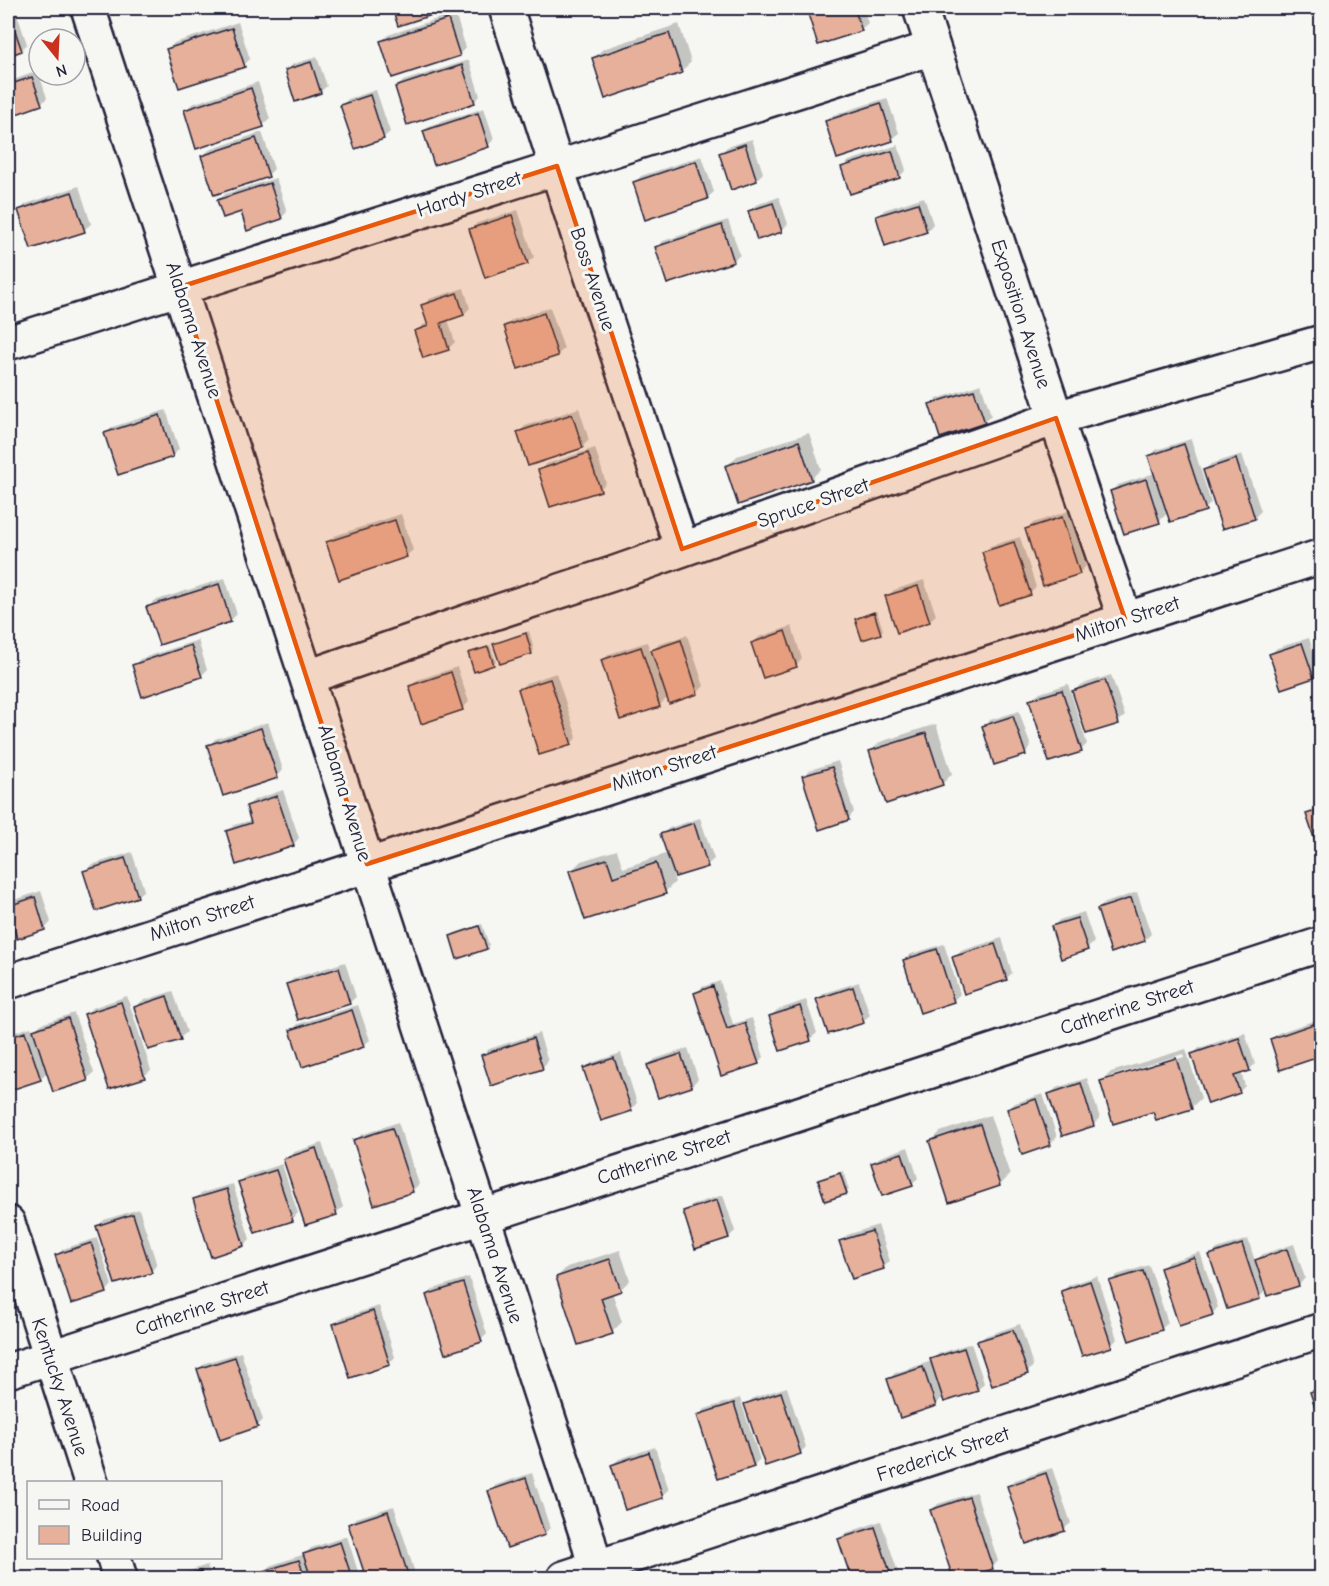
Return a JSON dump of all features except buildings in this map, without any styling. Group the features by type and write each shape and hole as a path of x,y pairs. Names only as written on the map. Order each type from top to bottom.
{"street":[{"name":"Alabama Avenue","path":"88,8 308,677 586,1536 596,1574"},
{"name":"Boss Avenue","path":"506,8 682,549"},
{"name":"Exposition Avenue","path":"925,9 932,48 1125,619"},
{"name":"Hardy Street","path":"8,343 932,48"},
{"name":"Spruce Street","path":"308,677 682,549 1056,417 1322,342"},
{"name":"Milton Street","path":"8,982 1322,556"},
{"name":"Catherine Street","path":"8,1371 1322,944"},
{"name":"Kentucky Avenue","path":"8,1222 91,1481"},
{"name":"Frederick Street","path":"564,1578 596,1574 1322,1330"},
{"path":"115,1559 120,1578"}],"highlighted area":[{"path":"557,166 682,549 1056,418 1125,619 367,864 180,287"}]}
